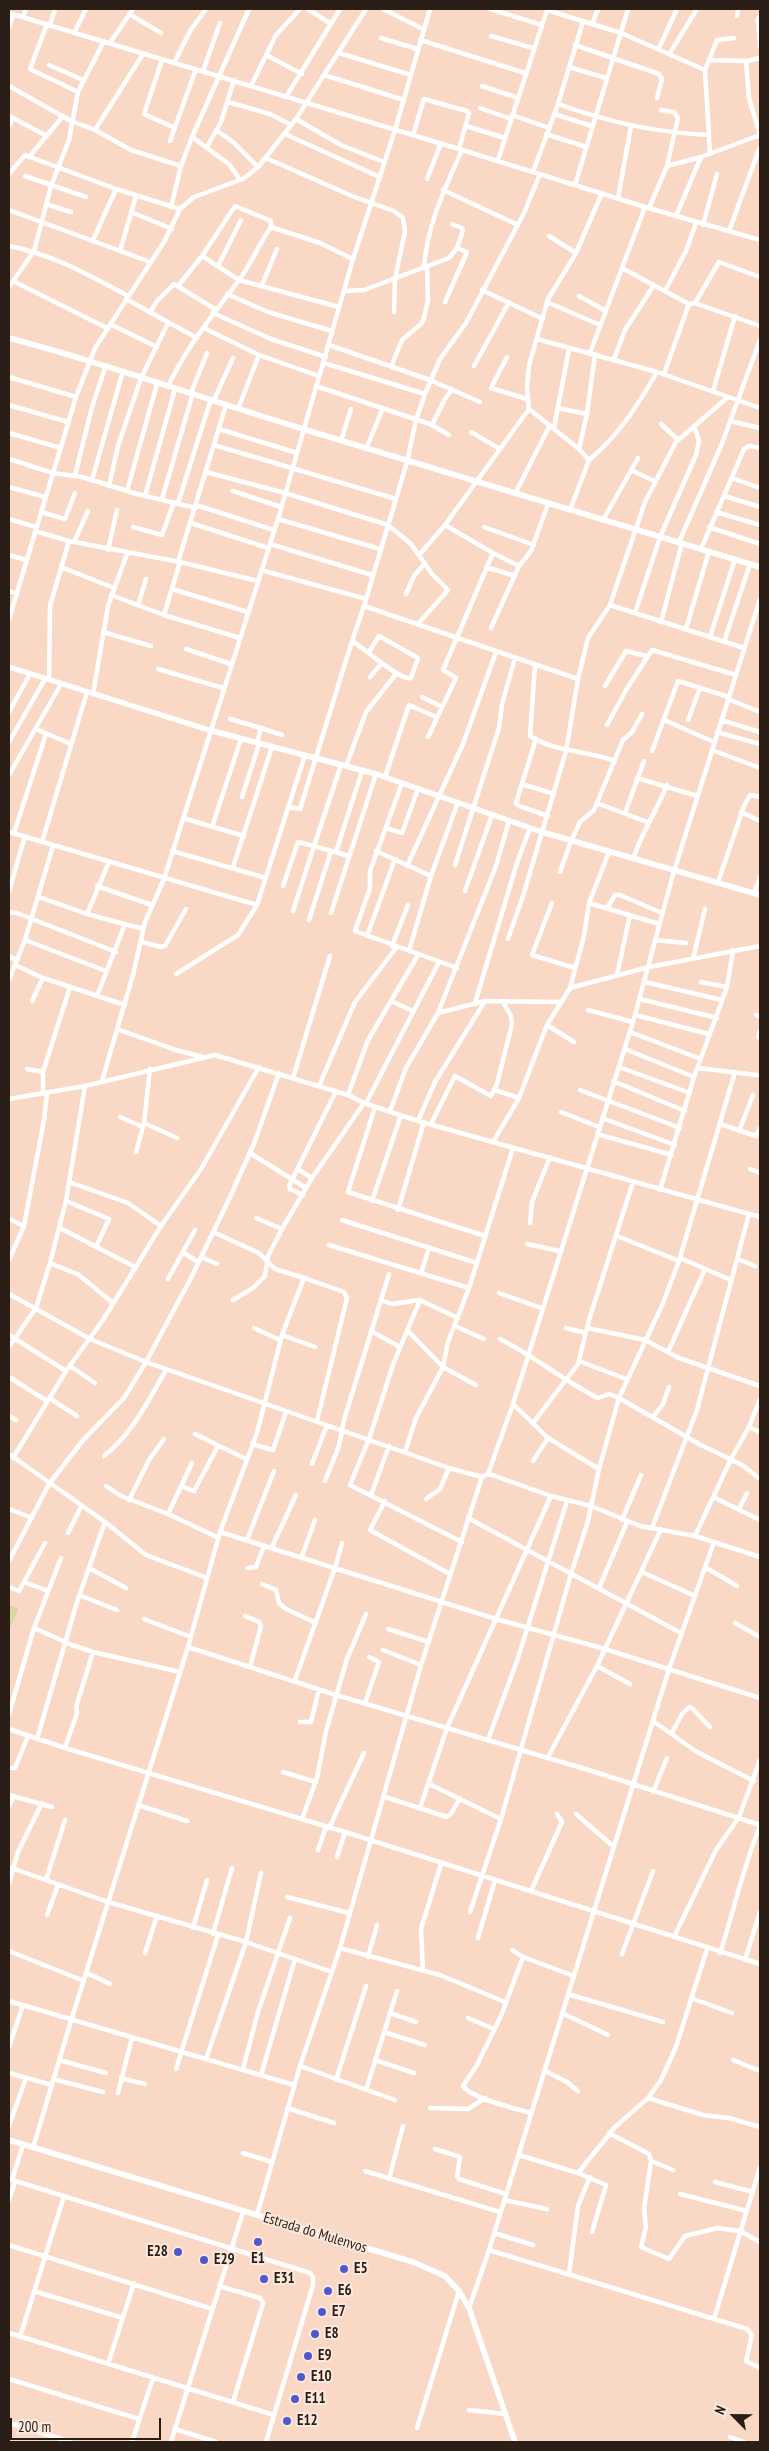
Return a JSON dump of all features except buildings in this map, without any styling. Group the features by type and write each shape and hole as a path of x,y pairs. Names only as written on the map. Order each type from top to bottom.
{"street":[{"path":"23,17 26,9"},
{"path":"55,9 30,70 78,92"},
{"path":"74,33 86,9"},
{"path":"9,287 34,251 51,186 69,140 71,121 83,80 107,42 133,9"},
{"path":"174,63 190,31 205,11 199,9"},
{"path":"171,207 181,166 192,137 249,9"},
{"path":"251,86 266,55 286,23 300,9"},
{"path":"308,9 331,24"},
{"path":"286,97 302,74 340,9"},
{"path":"9,619 76,397 89,359 108,326 172,229 180,209 194,197 240,180 258,167 296,119 366,9"},
{"path":"383,9 423,29"},
{"path":"102,1081 142,942 143,929 164,879 209,730 278,519 353,259 395,130 430,9"},
{"path":"490,9 542,25"},
{"path":"592,24 598,9"},
{"path":"575,185 628,9"},
{"path":"659,48 676,9"},
{"path":"670,53 697,9"},
{"path":"737,16 738,9"},
{"path":"498,160 533,48 547,10 621,33 659,48 705,70"},
{"path":"9,27 11,14 23,17 234,80 306,104 498,160 696,223 760,240"},
{"path":"129,14 161,33"},
{"path":"760,16 758,19 760,47"},
{"path":"533,172 558,104 583,22"},
{"path":"203,71 220,23"},
{"path":"491,36 533,48"},
{"path":"381,38 417,49"},
{"path":"710,153 705,70 717,40 734,38"},
{"path":"420,40 525,73"},
{"path":"575,45 661,77 657,98"},
{"path":"339,53 410,75"},
{"path":"95,130 143,54"},
{"path":"266,55 302,74"},
{"path":"709,60 746,61 760,58"},
{"path":"162,60 144,114 175,128"},
{"path":"667,166 701,157 760,135 749,98 746,61"},
{"path":"49,66 83,80"},
{"path":"569,66 606,78"},
{"path":"170,141 196,69"},
{"path":"324,75 404,100"},
{"path":"207,147 228,102 234,80"},
{"path":"9,86 71,121 95,130 131,150 181,166"},
{"path":"482,86 518,98"},
{"path":"391,368 402,340 424,318 428,300 427,244 436,207 461,149 469,112 425,99 414,135"},
{"path":"228,102 278,116 291,125"},
{"path":"558,104 595,117 630,126 674,134 709,135"},
{"path":"480,108 549,128"},
{"path":"580,449 587,414 592,353 600,325 647,208 667,166 677,114 661,110"},
{"path":"554,114 592,126"},
{"path":"29,157 45,135 63,116"},
{"path":"9,126 11,117 45,135"},
{"path":"296,119 341,145 384,162"},
{"path":"466,126 505,138"},
{"path":"618,198 630,126"},
{"path":"216,130 233,142 258,167"},
{"path":"285,134 380,178"},
{"path":"546,134 586,147"},
{"path":"192,137 233,168 240,180"},
{"path":"428,179 441,143"},
{"path":"729,232 760,147"},
{"path":"9,174 24,156 29,157 136,196 180,209"},
{"path":"676,216 701,157"},
{"path":"266,158 398,213 405,225 395,279 394,312"},
{"path":"289,807 300,809 408,462 416,420 430,380 445,351 466,323 518,225 540,174"},
{"path":"703,225 717,174"},
{"path":"25,176 86,197"},
{"path":"93,240 116,189"},
{"path":"443,190 518,225"},
{"path":"589,460 580,449 529,409 527,399 528,370 547,302 576,253 602,193"},
{"path":"120,251 136,196"},
{"path":"46,204 71,212"},
{"path":"168,387 175,370 214,311 239,280 271,226 271,221 235,206 202,256 178,286"},
{"path":"9,210 150,262"},
{"path":"131,212 172,229"},
{"path":"218,266 241,220"},
{"path":"666,292 686,250 696,223"},
{"path":"344,291 364,290 449,258 457,248 463,229 452,224"},
{"path":"271,226 308,238 353,259"},
{"path":"550,236 576,253"},
{"path":"9,246 34,251 60,261 197,338"},
{"path":"445,302 467,252 457,248"},
{"path":"262,285 277,249"},
{"path":"202,256 239,280 339,307"},
{"path":"695,303 719,262 760,277"},
{"path":"622,268 689,304 695,303 760,326"},
{"path":"13,281 157,347"},
{"path":"150,313 157,301 173,284 214,311 271,339 326,357"},
{"path":"614,359 625,330 654,285"},
{"path":"482,290 543,319"},
{"path":"227,294 268,312 332,331"},
{"path":"579,296 606,311"},
{"path":"474,366 509,302"},
{"path":"547,302 600,325"},
{"path":"664,374 689,304"},
{"path":"713,392 735,316"},
{"path":"109,486 118,446 141,378 168,323"},
{"path":"204,328 259,355 319,376"},
{"path":"9,338 89,359 157,384 192,393 366,449 760,567"},
{"path":"537,339 664,374 760,408"},
{"path":"662,622 680,543 721,446 760,340"},
{"path":"329,345 430,380 480,402"},
{"path":"515,494 552,427 558,408 569,349"},
{"path":"162,499 192,393 207,353"},
{"path":"238,409 259,355"},
{"path":"507,357 491,388 527,399"},
{"path":"133,527 162,536 212,400 233,358"},
{"path":"324,363 425,394"},
{"path":"75,475 92,407 106,365"},
{"path":"92,480 123,371"},
{"path":"570,510 589,460 614,437 640,403 657,372"},
{"path":"9,377 76,397"},
{"path":"127,492 157,384"},
{"path":"316,386 432,425 449,435"},
{"path":"145,496 175,389"},
{"path":"432,425 444,398 452,389"},
{"path":"508,939 548,816 566,751 578,679 588,638 610,605 634,529 654,481 678,440 728,397"},
{"path":"9,405 68,422"},
{"path":"164,615 226,405"},
{"path":"366,449 383,408"},
{"path":"558,408 587,414"},
{"path":"341,440 351,409"},
{"path":"420,554 445,525 529,409"},
{"path":"730,421 760,428"},
{"path":"660,424 678,440"},
{"path":"635,614 660,537 696,455 699,441 694,426"},
{"path":"220,429 297,453"},
{"path":"471,432 500,449"},
{"path":"9,433 60,448"},
{"path":"214,445 396,499"},
{"path":"701,549 709,527 746,447 760,448"},
{"path":"603,520 638,458"},
{"path":"9,459 54,472 75,475 127,492 196,506 274,530"},
{"path":"631,470 654,481"},
{"path":"206,472 285,493 388,525 405,537 448,590 418,624"},
{"path":"732,478 760,488"},
{"path":"9,486 45,497"},
{"path":"233,491 281,507"},
{"path":"41,512 65,519 75,493"},
{"path":"724,496 760,506"},
{"path":"491,628 520,566 534,545 548,504"},
{"path":"108,550 117,510"},
{"path":"9,742 47,680 49,616 61,567 88,511"},
{"path":"716,512 760,525"},
{"path":"9,519 72,542 127,554 179,562 258,581"},
{"path":"278,519 380,549"},
{"path":"191,523 372,575"},
{"path":"445,525 493,553 520,566"},
{"path":"484,527 534,545"},
{"path":"709,527 760,544"},
{"path":"686,629 709,551"},
{"path":"428,737 456,678 443,670 455,638 493,553"},
{"path":"42,842 71,744 90,693 111,596 127,554"},
{"path":"9,555 26,560"},
{"path":"710,637 734,559"},
{"path":"406,594 414,576 425,563"},
{"path":"724,642 750,564"},
{"path":"61,567 114,588"},
{"path":"486,567 515,576"},
{"path":"261,570 366,599"},
{"path":"138,605 146,579"},
{"path":"172,589 248,612"},
{"path":"9,591 17,594"},
{"path":"111,596 164,615 240,638"},
{"path":"9,1294 90,1338 166,1370 449,1468 482,1477 488,1474 513,1404 541,1308 613,1081 625,1049 649,968 674,871 760,599"},
{"path":"610,605 744,648"},
{"path":"364,606 578,679"},
{"path":"103,632 151,646"},
{"path":"352,641 370,652 396,674 406,679 411,678 418,658 380,636 370,652"},
{"path":"186,650 231,664"},
{"path":"607,725 650,651 654,650 736,675"},
{"path":"408,866 472,719 496,652"},
{"path":"605,686 626,652 646,656"},
{"path":"455,865 500,728 502,704 515,658"},
{"path":"370,677 382,663"},
{"path":"536,665 530,734 536,739 566,751 598,754 615,761"},
{"path":"9,667 209,730 376,774 474,807 509,821 633,860 757,894 760,877"},
{"path":"158,669 223,688"},
{"path":"9,712 30,674"},
{"path":"293,911 314,846 366,712 396,674"},
{"path":"652,751 678,682 728,698 760,712"},
{"path":"9,775 61,684"},
{"path":"688,720 700,688"},
{"path":"422,697 442,707"},
{"path":"385,777 409,705 436,718"},
{"path":"560,872 580,822 592,814 623,740 632,732 642,714"},
{"path":"230,719 282,734"},
{"path":"664,720 714,742"},
{"path":"721,720 760,732"},
{"path":"242,797 261,728"},
{"path":"36,729 71,744"},
{"path":"718,732 760,744"},
{"path":"46,734 10,833 257,905"},
{"path":"212,827 241,739"},
{"path":"536,739 517,804 548,816"},
{"path":"233,867 272,747"},
{"path":"712,750 760,768"},
{"path":"176,974 238,935 257,905 305,755"},
{"path":"625,813 644,762"},
{"path":"309,920 362,771"},
{"path":"331,913 376,774"},
{"path":"637,778 697,796"},
{"path":"402,783 376,851 370,871 370,888 355,931 394,947 457,968"},
{"path":"522,784 554,794"},
{"path":"633,860 647,822 654,816 667,786"},
{"path":"386,828 402,833 418,789"},
{"path":"718,882 741,812 750,795 760,797"},
{"path":"408,951 431,876 458,802"},
{"path":"597,802 647,822"},
{"path":"741,812 760,821"},
{"path":"465,891 492,814"},
{"path":"183,818 244,836"},
{"path":"390,1111 406,1068 438,1013 457,968 496,866 509,821"},
{"path":"475,1003 517,863 530,828"},
{"path":"9,891 25,836"},
{"path":"283,886 298,842 349,856"},
{"path":"9,980 11,970 16,963 32,920 53,846"},
{"path":"172,851 266,878"},
{"path":"376,851 431,876"},
{"path":"493,1142 519,1098 547,1025 570,988 589,903 609,852"},
{"path":"367,936 395,860"},
{"path":"87,914 97,886 109,862"},
{"path":"97,886 152,905"},
{"path":"607,908 615,895 620,894 662,913"},
{"path":"39,897 87,914 143,929"},
{"path":"552,903 532,955 575,968"},
{"path":"589,903 659,924"},
{"path":"319,1086 355,1002 394,947 408,905"},
{"path":"142,942 160,947 164,946 186,909"},
{"path":"693,959 705,909"},
{"path":"9,912 116,952"},
{"path":"617,975 630,916"},
{"path":"97,996 126,924"},
{"path":"25,940 106,971"},
{"path":"655,940 686,943"},
{"path":"570,988 617,975 760,946"},
{"path":"660,1190 694,1077 709,1034 717,1018 727,986 733,950"},
{"path":"348,1095 368,1040 418,955"},
{"path":"9,956 16,963 43,978 124,1005"},
{"path":"294,1078 330,956"},
{"path":"233,1300 260,1282 267,1272 268,1256 282,1229 312,1178 365,1103 439,962"},
{"path":"32,1000 43,978"},
{"path":"645,982 722,1000"},
{"path":"701,982 727,986"},
{"path":"9,1260 24,1226 45,1114 43,1072 70,988"},
{"path":"640,1000 717,1018"},
{"path":"391,1001 413,1011"},
{"path":"438,1013 485,1001 560,1002"},
{"path":"418,1121 435,1082 485,1001"},
{"path":"431,1124 455,1076 489,1097 495,1090 512,1024 511,1016 503,1002"},
{"path":"588,1010 633,1022"},
{"path":"635,1015 709,1034"},
{"path":"547,1025 574,1042"},
{"path":"117,1029 176,1050 204,1057"},
{"path":"758,1037 760,1031"},
{"path":"630,1032 700,1059"},
{"path":"625,1049 694,1077"},
{"path":"9,1099 85,1086 215,1055 336,1091 375,1107 418,1121 760,1217"},
{"path":"207,1578 146,1555 82,1505 11,1456 66,1371 114,1303 161,1226 201,1169 259,1067"},
{"path":"619,1067 690,1094"},
{"path":"698,1068 757,1076"},
{"path":"136,1152 144,1125 150,1069"},
{"path":"27,1070 43,1072"},
{"path":"470,1912 501,1819 591,1506 599,1469 619,1398 679,1260 735,1072"},
{"path":"9,1561 49,1484 84,1439 130,1390 146,1362 200,1259 250,1153 279,1073"},
{"path":"613,1081 685,1111"},
{"path":"9,1347 36,1308 50,1263 66,1201 85,1086"},
{"path":"495,1090 519,1098"},
{"path":"580,1090 680,1128"},
{"path":"303,1195 289,1188 336,1091"},
{"path":"739,1131 753,1095"},
{"path":"375,1107 347,1190 350,1193 398,1210 485,1236"},
{"path":"561,1112 599,1127"},
{"path":"372,1201 401,1115"},
{"path":"120,1117 177,1138"},
{"path":"602,1118 675,1145"},
{"path":"398,1210 424,1122"},
{"path":"720,1124 756,1136 760,1130"},
{"path":"597,1134 672,1155"},
{"path":"405,1452 416,1418 443,1368 448,1342 469,1288 513,1148"},
{"path":"250,1153 306,1188"},
{"path":"530,1223 532,1202 550,1157"},
{"path":"750,1169 760,1173"},
{"path":"299,1170 312,1178"},
{"path":"69,1182 128,1203 161,1226"},
{"path":"533,1423 568,1380 579,1360 586,1331 633,1182"},
{"path":"66,1201 109,1219 96,1246"},
{"path":"652,1528 709,1370 749,1214"},
{"path":"256,1218 282,1229"},
{"path":"9,1219 24,1226"},
{"path":"342,1220 477,1263"},
{"path":"60,1228 135,1267"},
{"path":"168,1279 195,1230"},
{"path":"213,1232 259,1253 275,1269 344,1292 347,1298 317,1421"},
{"path":"617,1236 731,1280"},
{"path":"527,1244 559,1252"},
{"path":"329,1245 469,1288"},
{"path":"421,1273 428,1248"},
{"path":"184,1253 217,1264"},
{"path":"737,1259 755,1266"},
{"path":"50,1263 88,1281 114,1303"},
{"path":"668,1352 705,1269"},
{"path":"325,1481 339,1446 342,1430 389,1274"},
{"path":"33,2148 188,1647 220,1532 265,1405 281,1337 304,1278"},
{"path":"499,1293 541,1308"},
{"path":"381,1300 392,1304 420,1300 458,1318"},
{"path":"420,1300 400,1347 369,1440 350,1485 462,1542"},
{"path":"455,1326 484,1339"},
{"path":"254,1328 315,1347"},
{"path":"566,1328 645,1340 709,1370 760,1386"},
{"path":"407,1330 443,1368 476,1384"},
{"path":"371,1331 400,1347"},
{"path":"9,1335 66,1371"},
{"path":"500,1339 528,1353 598,1398 609,1394 619,1398 686,1437 731,1459 760,1479"},
{"path":"579,1360 626,1379"},
{"path":"70,1366 95,1383"},
{"path":"104,1456 122,1440 141,1414 166,1370"},
{"path":"9,1377 78,1416"},
{"path":"653,1417 663,1404 669,1387"},
{"path":"695,1536 731,1459 749,1428 760,1399"},
{"path":"513,1404 548,1438 599,1469"},
{"path":"252,1444 272,1450 286,1412"},
{"path":"9,1416 16,1420"},
{"path":"312,1464 327,1425"},
{"path":"749,1428 760,1432"},
{"path":"195,1434 246,1459"},
{"path":"129,1500 149,1460 164,1438"},
{"path":"533,1461 548,1438"},
{"path":"181,1486 194,1491 218,1446"},
{"path":"371,1495 389,1446"},
{"path":"168,1514 192,1463"},
{"path":"426,1499 440,1489 449,1468"},
{"path":"247,1540 274,1471"},
{"path":"488,1474 567,1501 591,1506 625,1521 695,1536 760,1557"},
{"path":"599,1588 641,1475"},
{"path":"257,2216 294,2085 340,1948 385,1797 421,1665 482,1477"},
{"path":"106,1486 129,1500 168,1514 219,1538"},
{"path":"739,1509 747,1493"},
{"path":"272,1547 296,1495"},
{"path":"420,1808 447,1728 551,1496"},
{"path":"713,1497 760,1520"},
{"path":"384,1501 370,1530 450,1574"},
{"path":"488,1740 549,1562 567,1501"},
{"path":"68,1533 82,1505"},
{"path":"9,1509 32,1518"},
{"path":"468,1518 681,1633"},
{"path":"302,1556 315,1520"},
{"path":"37,1739 79,1595 104,1522"},
{"path":"548,1757 597,1666 642,1572 660,1529"},
{"path":"220,1532 302,1556 496,1619 605,1649 760,1698"},
{"path":"469,2308 519,2156 669,1669 714,1542"},
{"path":"9,1587 19,1591 45,1543"},
{"path":"295,1680 342,1544"},
{"path":"248,1568 256,1567 264,1546"},
{"path":"9,1714 34,1628 61,1558"},
{"path":"705,1567 737,1586"},
{"path":"89,1568 126,1588"},
{"path":"642,1572 695,1596"},
{"path":"24,1582 48,1591"},
{"path":"262,1584 276,1590 279,1603 286,1609 316,1623"},
{"path":"79,1595 117,1610"},
{"path":"302,1819 316,1782 336,1695 349,1653 366,1614"},
{"path":"245,1616 259,1622 261,1626 250,1668"},
{"path":"144,1620 191,1637"},
{"path":"735,1623 760,1637"},
{"path":"34,1628 93,1652 180,1672"},
{"path":"388,1629 429,1642"},
{"path":"188,1647 250,1668 295,1680 336,1695 548,1757 653,1792 739,1817 760,1826 748,1858 720,1953"},
{"path":"383,1650 421,1665"},
{"path":"65,1748 77,1713 76,1707 93,1652"},
{"path":"365,1703 379,1662 369,1657"},
{"path":"597,1666 630,1684"},
{"path":"300,1722 311,1722 319,1689"},
{"path":"672,1733 688,1707 692,1708 710,1726"},
{"path":"653,1721 697,1752 754,1781"},
{"path":"9,1729 65,1748 345,1832 441,1864 633,1923 707,1949 760,1964"},
{"path":"9,1768 15,1768 28,1736"},
{"path":"318,1850 327,1827 364,1753"},
{"path":"653,1792 667,1758"},
{"path":"674,1937 716,1850 739,1817 754,1781 760,1760"},
{"path":"283,1772 316,1782"},
{"path":"429,1784 501,1819"},
{"path":"9,1806 11,1795 52,1807"},
{"path":"385,1797 449,1816 460,1798"},
{"path":"9,1883 11,1867 42,1803"},
{"path":"138,1805 187,1821"},
{"path":"531,1892 561,1827 562,1822 557,1814"},
{"path":"576,1814 614,1847"},
{"path":"46,1880 64,1820"},
{"path":"337,1857 345,1832"},
{"path":"423,1970 421,1929 441,1864"},
{"path":"11,1867 108,1902 216,1935 246,1942 332,1972"},
{"path":"176,2068 216,1935 232,1868"},
{"path":"622,1954 653,1871"},
{"path":"206,2059 246,1942 261,1873"},
{"path":"194,1928 207,1880"},
{"path":"478,1938 495,1880"},
{"path":"47,1915 58,1885"},
{"path":"287,1897 349,1913"},
{"path":"744,1960 760,1912"},
{"path":"145,1953 158,1916"},
{"path":"242,2069 258,2012 290,1918"},
{"path":"368,1957 376,1925"},
{"path":"340,1948 449,1978 505,2002"},
{"path":"578,2173 609,2134 648,2098 658,2086 669,2062 692,1998 707,1949"},
{"path":"512,1950 523,1957 574,1976"},
{"path":"9,1951 84,1981"},
{"path":"523,1957 477,2066 463,2086 468,2091 485,2098 531,2113"},
{"path":"261,2075 295,1959"},
{"path":"87,1973 110,1984"},
{"path":"336,2080 366,1986"},
{"path":"366,2090 398,1991"},
{"path":"568,1994 663,2022"},
{"path":"692,1998 732,2013"},
{"path":"9,2001 71,2021 294,2085"},
{"path":"9,2047 23,2006"},
{"path":"390,2013 416,2022"},
{"path":"562,2013 608,2035"},
{"path":"468,2018 494,2029"},
{"path":"384,2032 425,2046"},
{"path":"118,2093 132,2038"},
{"path":"60,2060 106,2073"},
{"path":"375,2060 414,2073"},
{"path":"733,2060 760,2071"},
{"path":"300,2066 395,2100"},
{"path":"545,2071 567,2082 578,2091"},
{"path":"9,2073 52,2085"},
{"path":"9,2126 26,2078"},
{"path":"122,2078 145,2084"},
{"path":"53,2079 103,2092"},
{"path":"430,2108 468,2109 485,2098"},
{"path":"648,2098 703,2114 729,2118 760,2128"},
{"path":"287,2108 334,2123"},
{"path":"389,2178 403,2126"},
{"path":"609,2134 647,2151 651,2161 644,2209 646,2227 641,2248 669,2259 685,2236 718,2228 740,2231 760,2242"},
{"name":"Estrada do Mulenvos","path":"9,2140 432,2269 450,2280 460,2291 469,2308 515,2442"},
{"path":"9,2200 12,2180 23,2145"},
{"path":"435,2149 460,2157 457,2176 459,2179 505,2197 547,2209"},
{"path":"243,2153 272,2162"},
{"path":"519,2156 578,2173 606,2185 592,2232"},
{"path":"651,2161 673,2170"},
{"path":"714,2319 760,2167"},
{"path":"366,2171 500,2212"},
{"path":"569,2274 578,2206 590,2177"},
{"path":"12,2180 231,2247 305,2271 314,2277 266,2442"},
{"path":"716,2182 753,2192"},
{"path":"680,2194 747,2211"},
{"path":"20,2337 64,2196"},
{"path":"171,2442 242,2212"},
{"path":"494,2233 533,2245"},
{"path":"9,2245 212,2309"},
{"path":"489,2250 751,2332 746,2361 760,2368"},
{"path":"108,2364 134,2283"},
{"path":"219,2286 263,2301 233,2402"},
{"path":"34,2291 123,2318"},
{"path":"418,2428 460,2291"},
{"path":"9,2333 274,2415"},
{"path":"132,2442 152,2378"},
{"path":"9,2379 139,2419"},
{"path":"469,2410 505,2414"},
{"path":"9,2423 71,2442"},
{"path":"175,2429 216,2442"},
{"path":"730,2437 744,2442"}],"shaded area":[{"path":"9,1605 19,1609 9,1630"}],"place":[{"name":"E1","path":"258,2242"},
{"name":"E28","path":"178,2252"},
{"name":"E29","path":"204,2260"},
{"name":"E5","path":"344,2269"},
{"name":"E31","path":"264,2279"},
{"name":"E6","path":"328,2291"},
{"name":"E7","path":"322,2312"},
{"name":"E8","path":"315,2334"},
{"name":"E9","path":"308,2356"},
{"name":"E10","path":"301,2377"},
{"name":"E11","path":"295,2399"},
{"name":"E12","path":"287,2421"}]}
